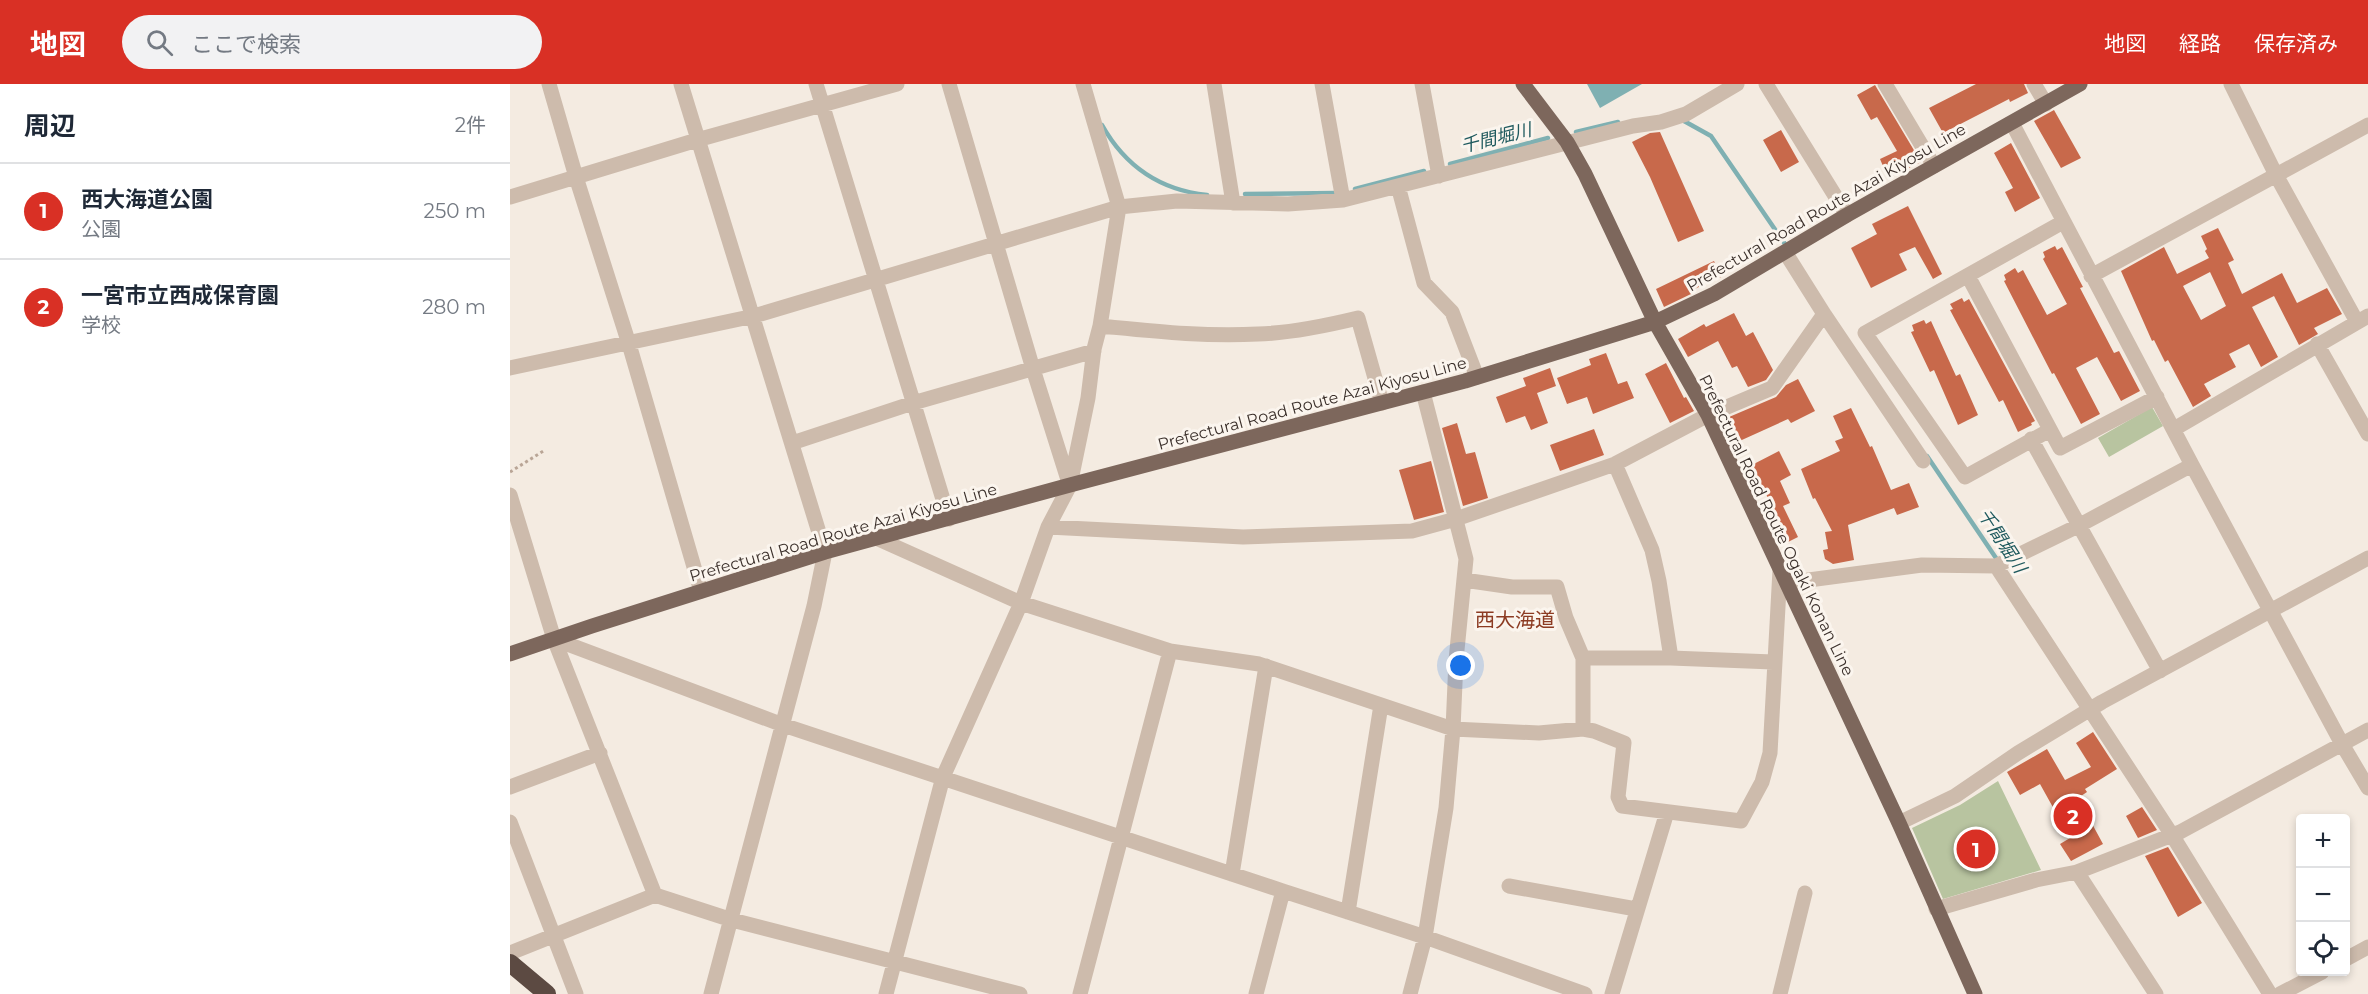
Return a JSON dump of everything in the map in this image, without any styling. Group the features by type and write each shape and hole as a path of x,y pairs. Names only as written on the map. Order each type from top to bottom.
{"highway":[{"path":"510,963 547,994"}],"main road":[{"name":"Prefectural Road Route Ogaki Konan Line","path":"1523,84 1567,142 1585,174 1655,321 1708,416 1899,823 1975,994"},
{"name":"Prefectural Road Route Azai Kiyosu Line","path":"510,654 825,552 1477,377 1655,321 1714,294 1847,215 2080,84"}],"street":[{"path":"549,84 629,344 701,591"},
{"path":"681,84 825,552 814,606 711,994"},
{"path":"816,84 949,519"},
{"path":"510,197 697,140 897,84"},
{"path":"949,84 1033,369 1070,485"},
{"path":"886,994 943,777 1021,603 1048,527 1070,485 1088,398 1094,351 1101,326 1119,207 1083,84"},
{"path":"1214,84 1233,203"},
{"path":"1322,84 1343,200"},
{"path":"1422,84 1438,176"},
{"path":"510,368 754,316 1119,207 1177,201 1288,204 1343,200 1567,142 1633,126 1661,122 1686,114 1737,84"},
{"path":"1766,84 1847,215"},
{"path":"1885,84 1934,166"},
{"path":"2034,84 2046,104"},
{"path":"2174,429 2362,319 2276,175 2231,84"},
{"path":"2012,123 2192,465 2368,788"},
{"path":"2091,276 2368,125"},
{"path":"1398,186 1424,283 1452,312 1477,377"},
{"path":"2050,430 1965,477 1865,333 2063,222"},
{"path":"1789,249 1824,314 1923,461"},
{"path":"1968,276 2060,448 2157,398"},
{"path":"1048,527 1243,537 1412,531 1456,519 1614,464 1708,416 1772,388 1824,314"},
{"path":"1101,326 1162,332 1257,334 1305,330 1358,318 1382,403"},
{"path":"2318,344 2368,434"},
{"path":"792,442 1094,351"},
{"path":"1410,994 1425,937 1446,808 1456,660 1466,559 1423,392"},
{"path":"2031,439 2160,671"},
{"path":"1614,464 1652,550 1671,658"},
{"path":"876,538 1021,603 1170,651 1266,666 1453,729 1539,734 1594,730 1623,743 1618,797 1622,806 1741,821 1762,782 1770,753 1773,662 1783,577 1922,565 2002,564 2192,465"},
{"path":"510,495 554,639 655,895"},
{"path":"1899,823 1955,796 2018,753 2094,707 2368,558"},
{"path":"2002,564 2176,834 2270,994"},
{"path":"1464,580 1512,587 1557,586 1566,618 1582,658 1583,729"},
{"path":"554,639 783,724 1425,937 1585,994"},
{"path":"1080,994 1170,651"},
{"path":"1582,658 1671,658 1773,662"},
{"path":"1232,874 1266,666"},
{"path":"1348,912 1381,705"},
{"path":"1936,909 2036,880 2077,872 2176,834 2368,730"},
{"path":"510,788 600,753"},
{"path":"1612,994 1667,812"},
{"path":"510,822 576,994"},
{"path":"2077,872 2156,994"},
{"path":"1509,886 1636,909"},
{"path":"1256,994 1283,891"},
{"path":"1780,994 1805,893"},
{"path":"510,953 655,895 732,920 895,960 1020,994"},
{"path":"2350,957 2368,947"},
{"path":"2283,992 2314,976"}],"path":[{"path":"510,472 545,450"}],"green space":[{"path":"2152,407 2163,426 2109,457 2098,438"},
{"path":"1998,781 2041,870 1943,899 1912,828 1960,805"}],"water":[{"path":"1587,84 1642,84 1600,108"}],"building":[{"path":"1976,84 2024,84 2028,93 2010,102 2009,99 1943,133 1929,108"},
{"path":"1875,85 1921,162 1888,178 1880,159 1897,151 1877,117 1871,120 1857,95"},
{"path":"2054,110 2081,158 2061,168 2034,121"},
{"path":"1781,130 1799,162 1781,172 1763,140"},
{"path":"1660,132 1704,231 1678,242 1632,142 1650,133"},
{"path":"2011,143 2040,198 2015,212 2005,192 2013,188 1994,153"},
{"path":"1908,206 1942,274 1933,279 1915,247 1899,254 1907,270 1871,288 1851,248 1877,234 1872,224"},
{"path":"2218,228 2234,260 2228,263 2242,294 2282,273 2297,303 2327,288 2342,314 2314,328 2318,334 2299,345 2274,296 2252,307 2278,357 2261,367 2249,344 2229,354 2236,367 2204,384 2211,396 2193,407 2168,360 2165,362 2154,340 2152,341 2121,271 2164,247 2177,274 2209,258 2201,236","holes":["2210,272 2226,306 2201,320 2183,286"]},
{"path":"2055,246 2057,250 2062,247 2083,287 2080,288 2114,353 2119,351 2140,391 2121,401 2097,357 2076,368 2100,414 2081,424 2054,373 2052,374 2004,281 2006,280 2004,275 2015,268 2018,273 2023,270 2047,315 2067,304 2043,259 2045,257 2043,252"},
{"path":"1714,261 1721,277 1690,291 1691,294 1664,307 1656,289"},
{"path":"1962,298 1964,302 1969,299 2035,421 2018,432 2003,400 1999,402 1950,310 1953,309 1950,304"},
{"path":"1734,313 1746,336 1753,332 1773,370 1766,380 1748,387 1737,366 1732,368 1718,341 1688,357 1678,339 1704,324 1706,327"},
{"path":"1924,320 1926,324 1931,321 1956,376 1960,374 1978,415 1958,425 1934,370 1930,372 1911,332 1914,331 1912,325"},
{"path":"1606,353 1618,384 1627,381 1634,398 1593,414 1587,397 1567,404 1557,378 1591,365 1589,359"},
{"path":"1666,363 1684,398 1686,397 1694,411 1670,423 1645,374"},
{"path":"1550,368 1556,386 1537,393 1548,423 1531,430 1525,416 1506,423 1496,397 1526,386 1523,378"},
{"path":"1798,379 1815,411 1791,423 1788,419 1733,444 1722,420 1776,397 1786,385"},
{"path":"1713,384 1720,399 1712,403 1704,388"},
{"path":"1851,408 1870,447 1872,446 1891,490 1909,483 1919,507 1897,515 1894,508 1848,525 1854,560 1833,564 1825,559 1823,550 1828,549 1825,532 1832,531 1815,498 1813,499 1801,469 1840,451 1835,441 1843,438 1833,416"},
{"path":"1457,423 1466,454 1475,452 1488,498 1463,506 1442,428"},
{"path":"1594,429 1604,455 1560,471 1550,445"},
{"path":"1779,451 1791,475 1780,481 1790,503 1783,506 1798,537 1780,546 1770,524 1777,520 1764,489 1758,493 1746,468"},
{"path":"1431,461 1444,512 1414,520 1399,470"},
{"path":"2093,732 2117,769 2085,789 2087,792 2078,798 2103,844 2071,861 2060,844 2070,838 2040,784 2020,795 2007,772 2047,749 2065,780 2091,767 2076,743"},
{"path":"2142,807 2157,830 2138,838 2126,816"},
{"path":"2168,847 2202,903 2178,917 2145,856"}],"waterway":[{"name":"千間堀川","path":"1684,121 1711,136 1787,247"},
{"name":"千間堀川","path":"1576,132 1618,122"},
{"name":"千間堀川","path":"1102,125 1122,153 1146,174 1174,188 1207,195"},
{"name":"千間堀川","path":"1450,164 1548,138"},
{"name":"千間堀川","path":"1355,189 1424,171"},
{"name":"千間堀川","path":"1245,194 1338,193"},
{"name":"千間堀川","path":"1927,456 1998,561"}],"place":[{"name":"一宮市立西成保育園","path":"2073,816"},
{"name":"西大海道公園","path":"1976,849"}],"district":[{"name":"西大海道","path":"1515,620"}]}
